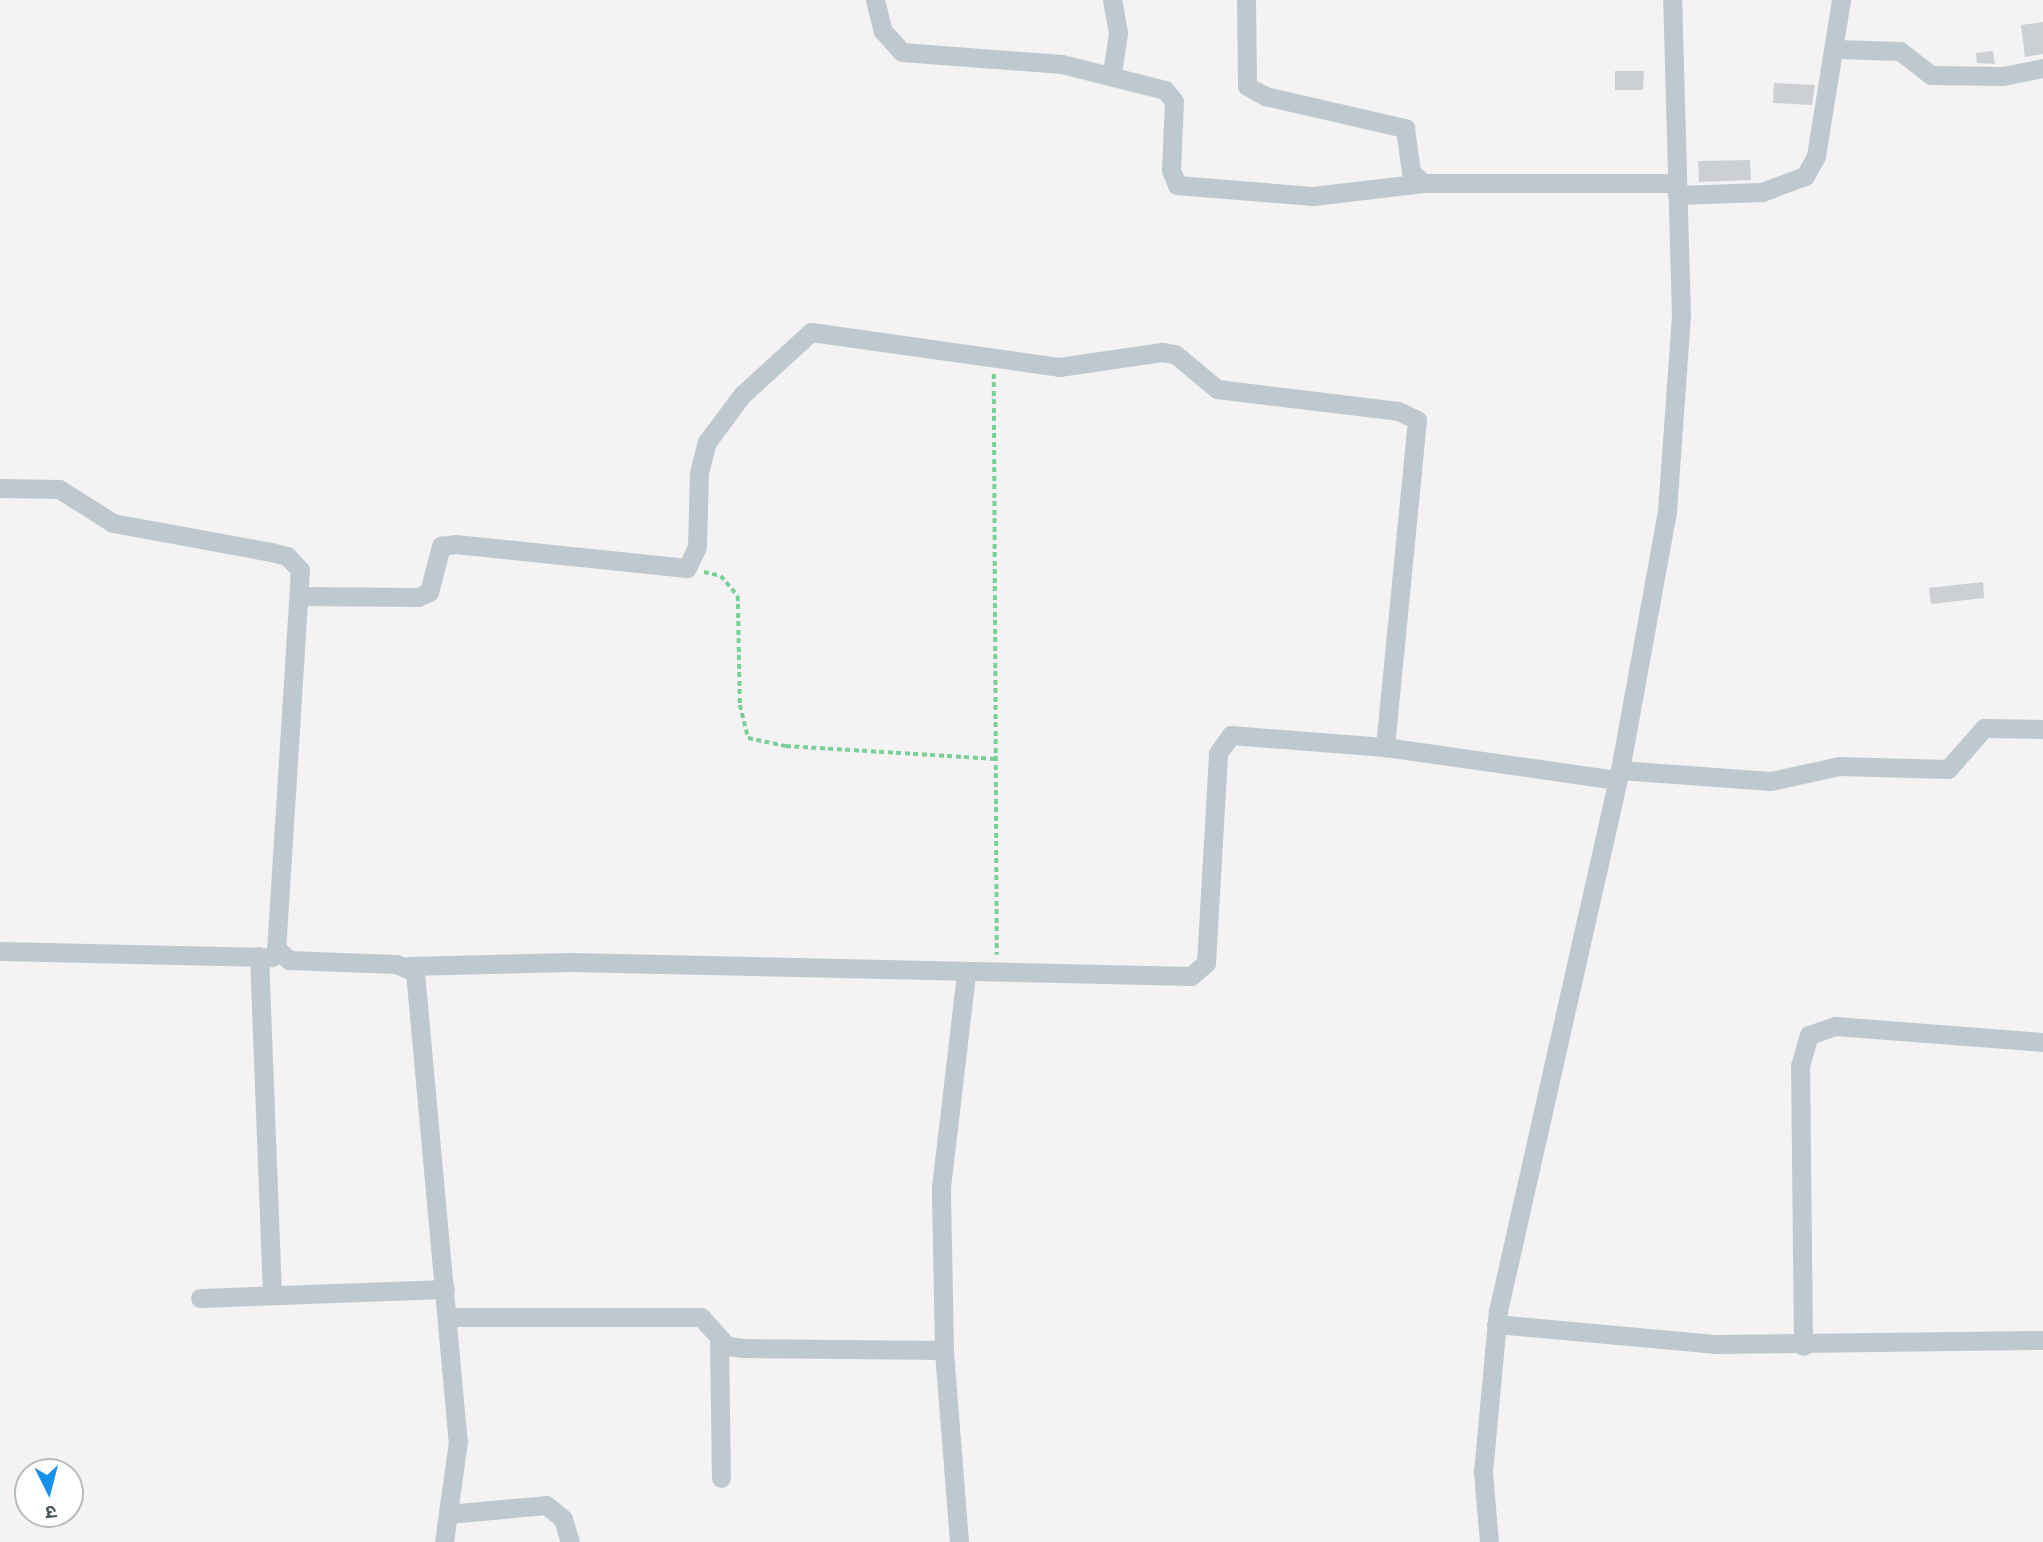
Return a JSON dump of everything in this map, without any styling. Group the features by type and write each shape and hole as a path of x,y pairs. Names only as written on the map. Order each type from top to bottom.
{"street":[{"path":"875,0 883,31 902,52 1062,64 1112,74 1171,95 1171,170 1177,185 1338,195 1423,183 1762,192 1805,176 1816,156 1835,49 1840,0"},
{"path":"1112,0 1118,42 1112,74"},
{"path":"1246,0 1247,86 1265,96 1405,128 1412,172 1423,183"},
{"path":"1489,1542 1483,1472 1496,1324 1618,775 1670,480 1681,316 1672,0"},
{"path":"1835,49 1900,51 1931,75 2003,76 2043,68"},
{"path":"300,596 418,597 429,592 441,546 455,544 687,568 697,547 699,473 707,442 742,395 800,337 821,331 1059,367 1162,352 1175,354 1217,389 1398,411 1417,420 1385,747"},
{"path":"0,488 59,489 113,523 287,556 300,570 274,937 280,957"},
{"path":"0,951 259,956 409,966 570,962 966,974 1201,971 1222,741 1247,733 1618,775 1771,781 1839,766 1948,769 1983,728 2043,729"},
{"path":"259,956 272,1295"},
{"path":"409,966 424,1030 458,1448 444,1542"},
{"path":"959,1542 944,1350 941,1187 966,974"},
{"path":"1803,1346 1800,1066 1809,1035 1835,1026 2043,1042"},
{"path":"200,1298 445,1289"},
{"path":"447,1317 701,1317 719,1339 743,1348 944,1350"},
{"path":"1496,1324 1803,1346 2043,1340"},
{"path":"719,1339 721,1478"},
{"path":"448,1514 546,1504 563,1519 570,1542"}],"path":[{"path":"994,358 996,974"},
{"path":"687,568 721,576 738,596 740,705 748,738 997,759"}],"building":[{"path":"2043,22 2043,54 2025,57 2021,25"},
{"path":"1993,51 1995,64 1977,63 1976,53"},
{"path":"1615,71 1644,71 1643,90 1615,90"},
{"path":"1774,83 1815,85 1812,105 1773,103"},
{"path":"1750,160 1751,180 1699,182 1698,161"},
{"path":"1983,582 1984,598 1931,604 1929,588"}]}
